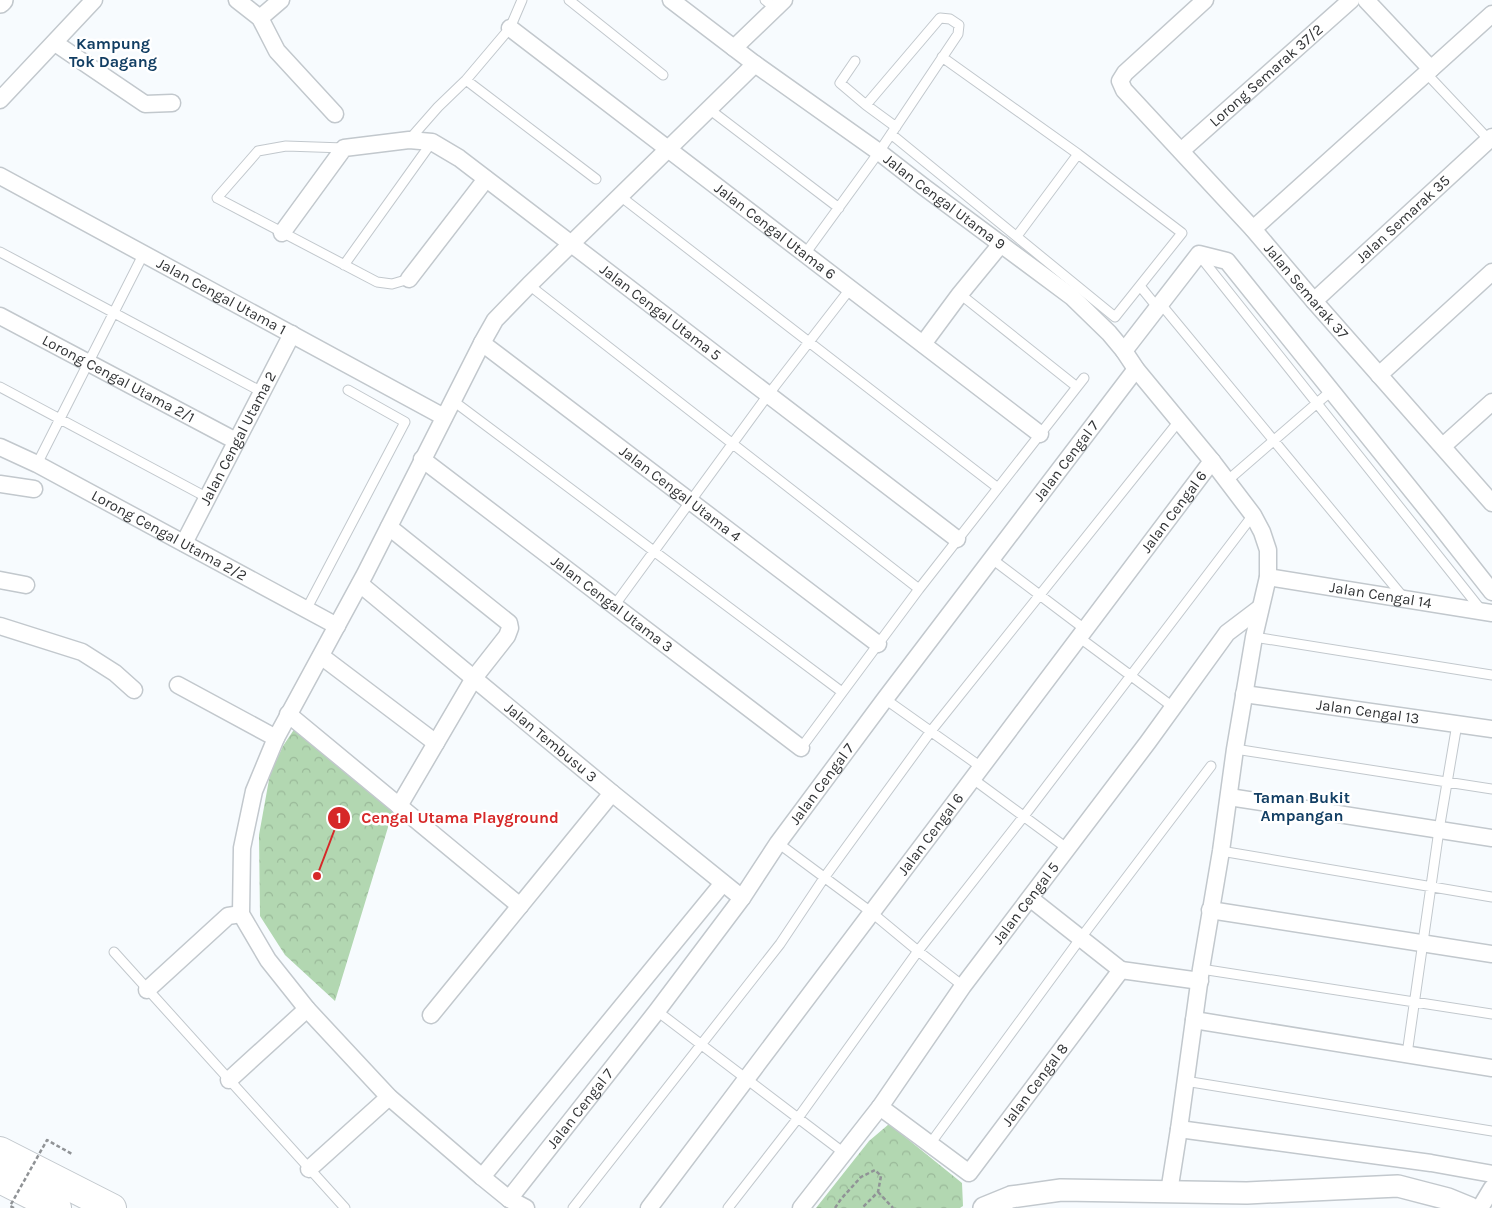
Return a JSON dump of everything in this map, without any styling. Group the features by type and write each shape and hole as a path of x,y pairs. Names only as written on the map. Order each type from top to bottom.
{"highway":[{"path":"0,1151 112,1208"},
{"path":"0,1179 57,1208"}],"street":[{"path":"0,100 94,0"},
{"path":"237,0 260,18 278,51 336,114"},
{"path":"260,18 281,0"},
{"name":"Jalan Cengal Utama 9","path":"671,0 755,64 879,152 1072,297 1109,333 1124,351 1136,369 1212,461 1252,515 1262,532 1268,550 1268,577 1254,637 1235,749 1169,1192"},
{"name":"Jalan Semarak 37","path":"1205,0 1125,73 1120,81 1124,90 1253,229 1492,503"},
{"name":"Lorong Semarak 37/2","path":"1181,151 1352,0"},
{"path":"1366,0 1429,71"},
{"path":"734,48 775,3"},
{"path":"1253,229 1492,14"},
{"name":"Jalan Cengal Utama 6","path":"510,28 1040,434"},
{"path":"55,43 145,104 172,103"},
{"path":"526,1208 509,1199 389,1097 307,1009 268,960 242,914 242,848 254,791 276,738 360,584 494,320 755,64"},
{"name":"Jalan Cengal Utama 5","path":"344,148 409,140 432,142 459,158 957,539"},
{"name":"Jalan Semarak 35","path":"1314,301 1491,140"},
{"path":"282,233 344,148"},
{"name":"Jalan Cengal Utama 1","path":"0,176 444,417"},
{"path":"409,279 486,179"},
{"path":"923,344 960,294 1001,244"},
{"path":"1124,351 1199,254 1227,261 1492,592"},
{"path":"1379,375 1492,272"},
{"name":"Lorong Cengal Utama 2/1","path":"0,316 236,441"},
{"name":"Jalan Cengal Utama 2","path":"184,543 292,334"},
{"name":"Jalan Cengal Utama 4","path":"482,343 878,644"},
{"name":"Jalan Cengal 7","path":"509,1199 742,898 778,843 1136,369"},
{"path":"1443,446 1492,402"},
{"name":"Lorong Cengal Utama 2/2","path":"0,447 38,464 337,626"},
{"name":"Jalan Cengal Utama 3","path":"422,459 801,748"},
{"name":"Jalan Cengal 6","path":"649,1208 1212,461"},
{"path":"0,484 34,489"},
{"path":"388,528 509,623 510,628 474,678 399,806"},
{"name":"Jalan Cengal 14","path":"1268,577 1487,612"},
{"path":"0,580 26,585"},
{"name":"Jalan Tembusu 3","path":"360,584 742,898"},
{"name":"Jalan Cengal 5","path":"801,1208 880,1107 963,986 1068,849 1227,633 1260,608"},
{"path":"0,626 82,652 115,673 134,690"},
{"path":"320,656 436,743"},
{"path":"178,685 276,738"},
{"name":"Jalan Cengal 13","path":"1244,694 1492,729"},
{"path":"288,714 520,906"},
{"path":"431,1015 612,793"},
{"path":"1229,796 1492,838"},
{"path":"482,1177 723,883"},
{"path":"1030,899 1121,970 1200,975"},
{"path":"1210,910 1492,954"},
{"path":"147,990 228,916 242,914"},
{"name":"Jalan Cengal 8","path":"880,1107 969,1173 1121,970"},
{"path":"229,1080 307,1009"},
{"path":"1194,1020 1492,1068"},
{"path":"309,1169 389,1097"},
{"path":"1179,1129 1431,1163 1492,1174"},
{"path":"984,1208 1012,1197 1061,1190 1248,1193 1398,1186 1445,1203 1470,1208"},
{"path":"1480,1208 1492,1188"}],"lane":[{"path":"409,140 438,107 466,80 510,28 522,0"},
{"path":"569,0 663,75"},
{"path":"805,254 894,130 958,34 959,26 950,19 940,18 866,105"},
{"path":"855,61 840,83 1017,236 1115,317 1182,233 1078,154 942,57"},
{"path":"1429,71 1491,140"},
{"path":"466,80 596,179"},
{"path":"709,109 839,208"},
{"path":"344,265 432,142"},
{"path":"344,148 286,146 258,151 217,198 377,282 392,284 409,279"},
{"path":"1017,236 1078,154"},
{"path":"620,196 998,488"},
{"path":"0,252 262,392"},
{"path":"38,464 144,253"},
{"path":"1199,254 1487,612"},
{"path":"529,285 919,589"},
{"path":"1140,286 1159,305 1274,440 1405,599"},
{"path":"614,606 732,443 850,289"},
{"path":"960,294 1077,387"},
{"path":"801,748 957,539 1084,378"},
{"path":"0,387 208,498"},
{"path":"306,610 406,422 348,390"},
{"path":"1227,481 1331,391"},
{"path":"452,400 842,692"},
{"path":"573,1208 780,944 824,878 931,731 1179,420"},
{"path":"728,1208 798,1118 918,951 1024,816 1252,515"},
{"path":"992,559 1040,594 1130,675 1173,707"},
{"path":"1254,637 1492,675"},
{"path":"886,699 931,731 1024,816 1068,849"},
{"path":"1407,1054 1424,943 1430,886 1457,724"},
{"path":"1235,749 1492,789"},
{"path":"930,1144 1080,939 1212,766"},
{"path":"778,843 871,912 963,986"},
{"path":"1221,851 1492,897"},
{"path":"114,952 344,1208"},
{"path":"1200,975 1414,1002 1492,1014"},
{"path":"657,1010 844,1153"},
{"path":"1185,1081 1492,1131"}],"path":[{"path":"14,1208 10,1206 47,1140 72,1154"},
{"path":"835,1208 861,1177 875,1170 881,1176 878,1192 862,1208"},
{"path":"878,1192 893,1208"}],"green space":[{"path":"295,728 393,811 335,1001 285,955 260,916 259,835 270,774 283,746"},
{"path":"889,1124 962,1183 963,1206 960,1208 816,1208 869,1141"},
{"path":"877,1196 888,1208 865,1208"}],"place":[{"name":"Cengal Utama Playground","path":"317,876"}],"district":[{"name":"Kampung Tok Dagang","path":"113,52"},
{"name":"Taman Bukit Ampangan","path":"1302,806"}]}
